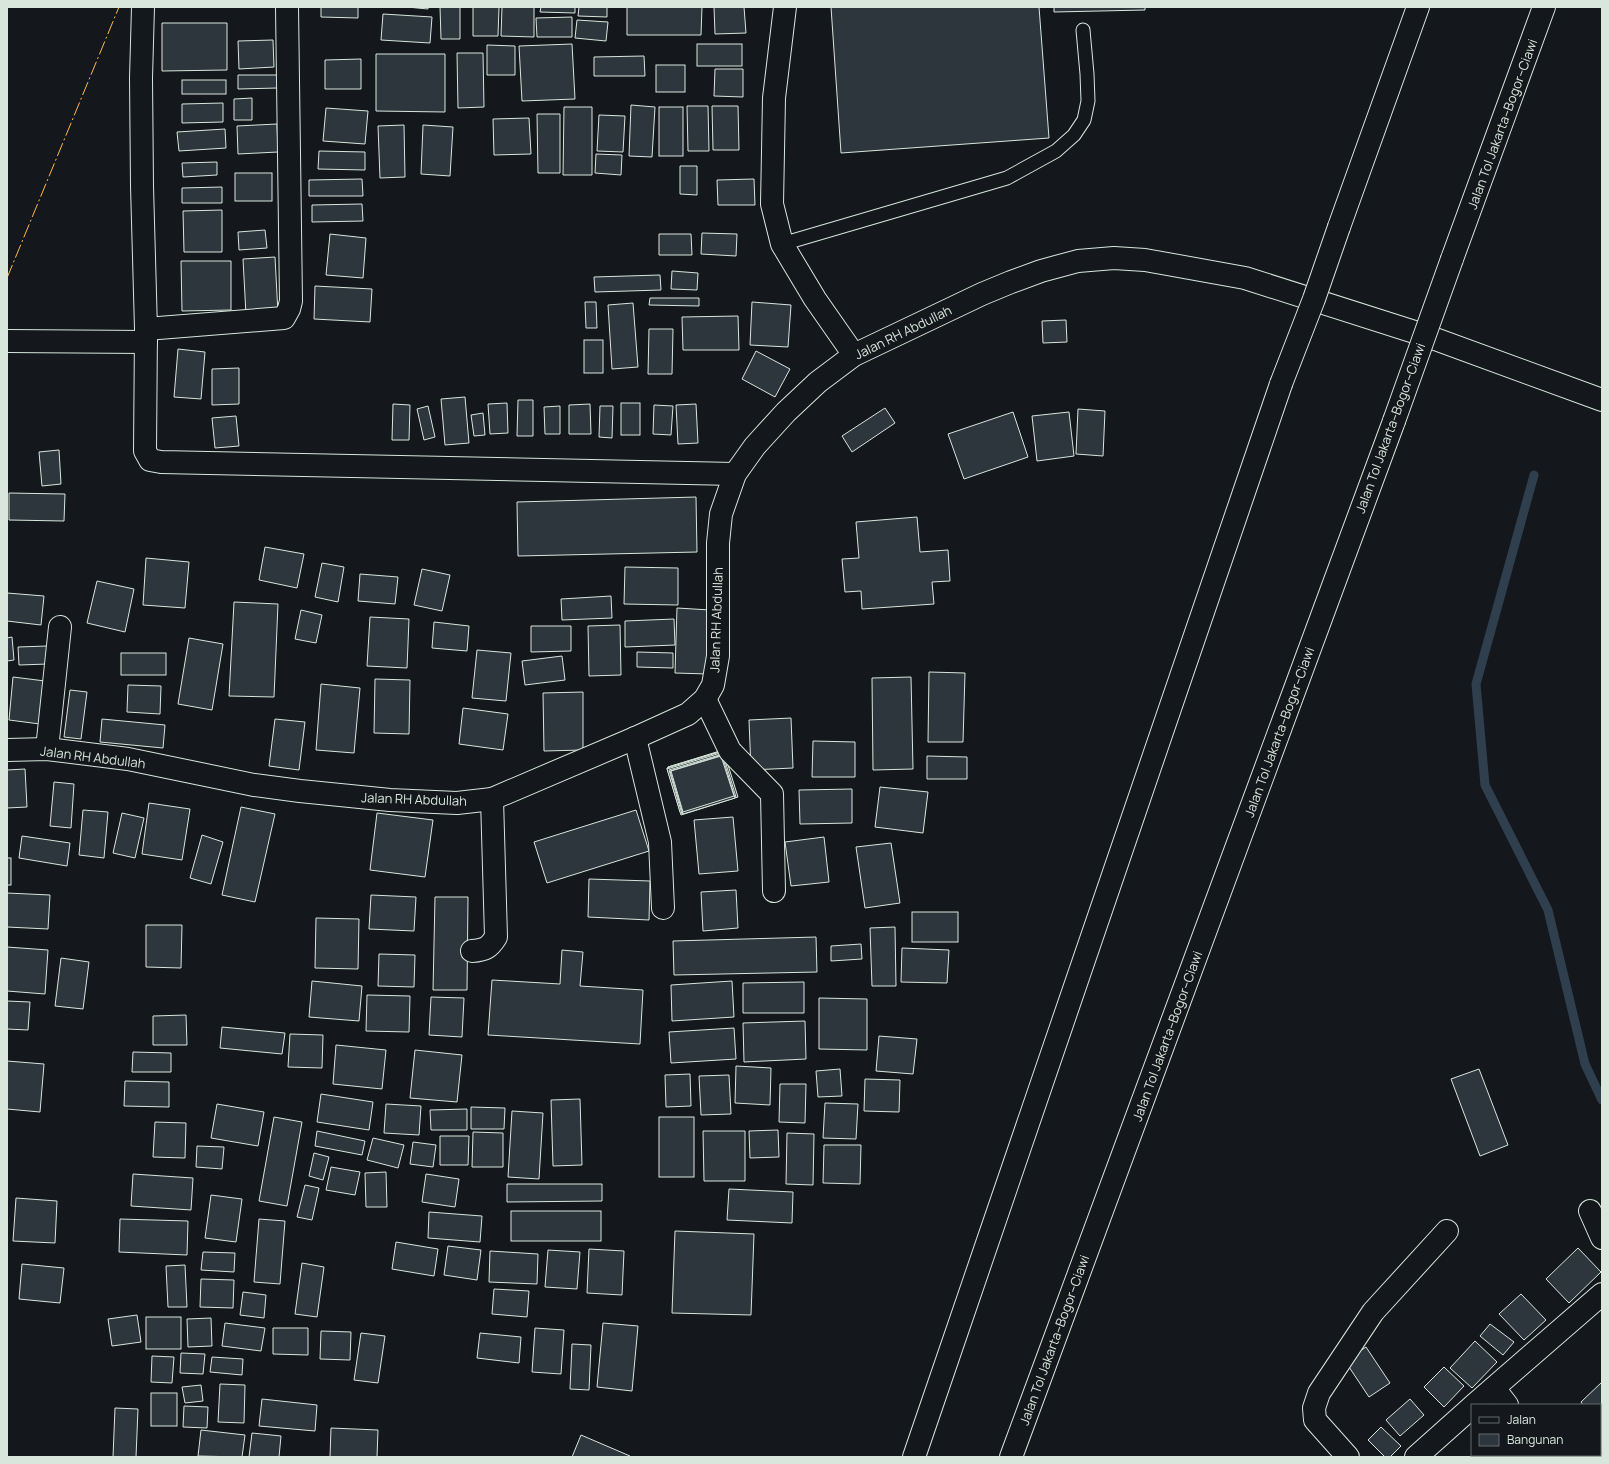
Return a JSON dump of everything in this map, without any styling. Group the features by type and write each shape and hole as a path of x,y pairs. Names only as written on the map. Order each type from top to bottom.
{"main road":[{"path":"143,7 141,78 146,336 145,451 150,460 169,462 735,474"},
{"path":"7,341 146,336 284,318 291,301 287,7"},
{"path":"785,7 774,98 772,204 782,244 815,298 854,355"},
{"path":"914,1457 1281,384 1314,299 1418,7"},
{"name":"Jalan Tol Jakarta–Bogor–Ciawi","path":"1011,1457 1394,421 1544,7"},
{"path":"1529,50 1550,7"},
{"name":"Jalan RH Abdullah","path":"7,750 47,749 128,759 254,784 300,791 390,800 457,803 492,798 636,738 688,714 706,699 713,685 718,656 718,543 721,514 735,474 755,446 786,412 818,382 854,355 1004,285 1041,271 1078,261 1114,258 1146,260 1245,278 1428,336 1602,400"},
{"path":"47,749 60,627"},
{"path":"706,699 730,750 772,794 774,892"},
{"path":"636,738 660,842 663,908"},
{"path":"472,951 481,950 490,946 496,937 492,798"},
{"path":"1590,1211 1602,1238"},
{"path":"1348,1457 1315,1420 1314,1408 1318,1393 1373,1312 1447,1231"},
{"path":"1475,1404 1602,1294"},
{"path":"1494,1388 1505,1404"},
{"path":"1416,1457 1471,1408"}],"lane":[{"path":"782,244 1007,178 1056,151 1074,135 1084,120 1088,101 1083,30"}],"building":[{"path":"321,7 358,7 358,18 321,17"},
{"path":"407,7 428,7 428,9"},
{"path":"440,7 460,7 460,39 441,39"},
{"path":"473,7 499,7 498,36 473,36"},
{"path":"502,7 534,7 534,37 501,36"},
{"path":"541,7 575,7 575,13 540,12"},
{"path":"579,7 607,7 607,17 578,16"},
{"path":"627,7 702,7 701,35 627,35"},
{"path":"714,7 744,7 746,33 715,34"},
{"path":"831,7 1039,7 1049,138 841,153"},
{"path":"1054,7 1145,7 1145,10 1054,12"},
{"path":"383,14 432,17 430,43 381,40"},
{"path":"572,17 572,37 537,37 536,18"},
{"path":"577,20 608,22 606,41 575,38"},
{"path":"162,23 227,23 227,70 162,71"},
{"path":"273,40 274,67 239,69 238,41"},
{"path":"572,44 575,99 522,101 519,46"},
{"path":"697,44 742,44 742,66 697,66"},
{"path":"487,45 515,46 515,75 487,75"},
{"path":"457,53 483,53 484,107 458,108"},
{"path":"376,54 445,54 445,112 376,111"},
{"path":"644,56 645,76 594,76 594,57"},
{"path":"361,59 361,89 325,89 325,60"},
{"path":"656,65 685,65 685,92 656,92"},
{"path":"715,69 743,69 743,97 714,96"},
{"path":"238,75 278,75 278,88 238,89"},
{"path":"182,80 226,80 226,94 182,94"},
{"path":"252,98 252,120 234,120 234,99"},
{"path":"223,103 223,122 182,123 182,104"},
{"path":"631,105 655,107 652,157 629,156"},
{"path":"687,106 708,106 709,151 688,151"},
{"path":"712,106 738,106 739,150 713,150"},
{"path":"564,107 592,107 592,175 563,175"},
{"path":"659,107 683,107 683,156 659,156"},
{"path":"326,108 368,111 365,144 323,141"},
{"path":"537,114 560,114 560,173 538,173"},
{"path":"599,115 625,116 623,152 597,151"},
{"path":"529,118 531,154 494,155 493,119"},
{"path":"277,124 278,152 238,154 237,126"},
{"path":"404,125 405,177 380,178 378,126"},
{"path":"423,125 453,127 450,176 421,174"},
{"path":"225,129 226,148 179,151 177,132"},
{"path":"319,151 365,152 365,170 318,169"},
{"path":"596,154 622,155 621,175 595,173"},
{"path":"217,162 217,175 183,177 182,163"},
{"path":"680,166 697,166 697,195 680,194"},
{"path":"235,173 272,173 272,201 235,201"},
{"path":"362,179 363,196 309,196 309,180"},
{"path":"754,179 755,205 718,205 717,180"},
{"path":"222,187 222,203 182,203 182,188"},
{"path":"362,204 363,221 312,222 312,205"},
{"path":"222,210 222,252 184,252 183,211"},
{"path":"265,230 267,248 239,250 238,232"},
{"path":"702,233 737,234 736,256 701,254"},
{"path":"330,234 366,238 363,278 326,275"},
{"path":"659,234 691,234 692,255 659,255"},
{"path":"275,257 278,314 246,315 243,259"},
{"path":"181,261 231,261 231,310 182,311"},
{"path":"672,271 698,273 697,290 671,289"},
{"path":"660,275 661,290 595,292 594,277"},
{"path":"315,286 372,289 370,322 314,319"},
{"path":"650,298 699,298 699,306 649,305"},
{"path":"585,302 596,302 597,328 586,328"},
{"path":"752,302 791,305 788,347 750,345"},
{"path":"633,303 638,367 612,369 608,305"},
{"path":"738,316 739,350 683,350 682,317"},
{"path":"1066,320 1067,342 1043,343 1042,321"},
{"path":"649,329 673,329 672,374 648,374"},
{"path":"584,340 603,340 603,373 584,373"},
{"path":"178,349 205,352 201,399 174,397"},
{"path":"756,351 790,369 775,397 742,379"},
{"path":"239,368 239,404 212,405 212,369"},
{"path":"465,397 469,443 445,445 441,399"},
{"path":"518,400 533,400 533,436 517,436"},
{"path":"507,403 508,433 490,434 488,404"},
{"path":"621,403 640,403 640,435 621,435"},
{"path":"393,404 410,405 409,440 392,440"},
{"path":"590,404 591,434 569,434 569,405"},
{"path":"696,404 698,443 678,444 676,405"},
{"path":"654,405 673,406 671,435 653,434"},
{"path":"428,406 435,437 424,440 417,409"},
{"path":"560,406 560,434 545,434 544,407"},
{"path":"600,406 613,406 612,438 599,437"},
{"path":"885,408 895,423 852,452 842,436"},
{"path":"1078,409 1105,411 1103,456 1076,454"},
{"path":"1013,412 1028,457 964,479 948,434"},
{"path":"1069,412 1074,456 1037,461 1032,416"},
{"path":"483,413 485,435 474,436 471,415"},
{"path":"236,416 239,446 215,448 212,418"},
{"path":"59,450 61,484 42,486 39,452"},
{"path":"9,493 65,494 64,521 9,520"},
{"path":"696,497 697,552 518,556 517,502"},
{"path":"917,517 920,552 948,550 950,581 932,582 934,604 862,609 861,591 845,592 842,559 859,558 856,522"},
{"path":"265,547 304,554 297,588 259,580"},
{"path":"146,558 189,562 185,608 143,605"},
{"path":"322,563 344,567 338,602 315,597"},
{"path":"625,567 678,568 678,605 624,604"},
{"path":"422,569 450,575 442,611 414,605"},
{"path":"360,574 398,577 395,604 358,601"},
{"path":"97,581 134,589 125,632 87,623"},
{"path":"7,593 44,596 41,625 7,621"},
{"path":"611,596 612,618 562,620 561,599"},
{"path":"234,602 278,604 274,697 229,696"},
{"path":"677,608 710,610 708,674 675,673"},
{"path":"301,610 322,615 316,643 295,639"},
{"path":"370,617 409,619 407,668 367,666"},
{"path":"674,619 675,645 625,647 625,621"},
{"path":"434,622 469,626 467,651 432,648"},
{"path":"620,625 621,675 589,676 588,626"},
{"path":"531,626 571,626 571,651 531,652"},
{"path":"12,637 14,660 7,661 7,638"},
{"path":"189,638 223,644 212,710 178,704"},
{"path":"47,646 48,664 19,665 18,647"},
{"path":"477,650 511,653 506,701 472,698"},
{"path":"637,652 673,653 673,668 637,667"},
{"path":"121,653 166,653 166,675 121,675"},
{"path":"562,656 565,680 525,685 522,661"},
{"path":"929,672 965,673 963,742 928,742"},
{"path":"13,677 45,681 40,724 9,720"},
{"path":"911,677 913,769 873,770 872,678"},
{"path":"375,679 410,680 409,734 374,733"},
{"path":"321,684 360,688 354,753 316,750"},
{"path":"128,685 161,686 160,714 127,712"},
{"path":"70,690 87,692 81,739 64,737"},
{"path":"583,692 583,750 544,751 543,693"},
{"path":"463,708 508,714 503,750 459,744"},
{"path":"791,718 793,768 751,770 749,720"},
{"path":"102,719 165,725 163,748 100,742"},
{"path":"275,719 305,722 299,770 269,766"},
{"path":"813,741 855,742 855,777 812,777"},
{"path":"723,750 736,794 682,811 668,767"},
{"path":"721,751 735,795 680,812 667,768"},
{"path":"722,751 735,794 681,811 668,767"},
{"path":"723,751 737,796 681,813 667,768"},
{"path":"724,752 738,797 681,815 667,769"},
{"path":"723,754 736,797 682,814 669,770"},
{"path":"722,755 735,798 683,814 670,771"},
{"path":"721,756 734,796 683,812 671,771"},
{"path":"927,756 967,757 967,779 927,779"},
{"path":"25,769 27,807 7,808 7,770"},
{"path":"54,782 74,784 71,828 50,826"},
{"path":"880,787 928,792 923,833 875,827"},
{"path":"852,789 852,823 800,824 799,790"},
{"path":"149,803 190,809 182,860 142,854"},
{"path":"241,807 275,814 255,902 222,895"},
{"path":"83,810 108,812 104,858 79,855"},
{"path":"636,810 649,851 547,883 534,842"},
{"path":"122,813 144,818 135,858 113,853"},
{"path":"377,813 433,820 425,877 370,870"},
{"path":"733,817 738,871 699,874 694,820"},
{"path":"202,835 223,842 211,884 190,878"},
{"path":"22,836 70,843 67,866 19,858"},
{"path":"824,837 829,882 791,886 785,842"},
{"path":"891,843 900,903 865,908 856,847"},
{"path":"7,858 11,858 11,885 7,885"},
{"path":"589,879 650,881 649,920 588,917"},
{"path":"736,890 738,928 703,931 701,892"},
{"path":"7,893 50,895 48,929 7,927"},
{"path":"371,895 416,897 414,931 369,929"},
{"path":"435,897 468,897 467,990 433,990"},
{"path":"912,912 958,912 958,942 912,942"},
{"path":"316,918 359,919 358,969 315,968"},
{"path":"146,925 182,925 181,968 146,967"},
{"path":"895,927 896,986 872,986 870,928"},
{"path":"816,937 817,972 674,975 673,941"},
{"path":"861,944 862,959 831,961 831,946"},
{"path":"7,947 48,950 45,994 7,991"},
{"path":"902,948 949,950 947,983 901,982"},
{"path":"562,950 583,952 580,986 643,990 640,1044 488,1035 492,980 560,984"},
{"path":"379,954 415,955 414,987 378,986"},
{"path":"61,958 89,962 83,1009 55,1006"},
{"path":"312,981 362,986 359,1021 309,1017"},
{"path":"732,981 734,1017 672,1021 671,985"},
{"path":"804,982 804,1013 743,1013 743,983"},
{"path":"367,995 410,996 409,1032 366,1031"},
{"path":"431,997 464,998 462,1037 429,1035"},
{"path":"819,998 867,999 867,1050 819,1049"},
{"path":"7,1001 30,1002 28,1030 7,1029"},
{"path":"186,1015 187,1045 153,1045 153,1016"},
{"path":"805,1021 806,1059 744,1062 743,1023"},
{"path":"222,1027 285,1033 282,1054 220,1048"},
{"path":"734,1028 736,1059 671,1063 669,1032"},
{"path":"290,1034 323,1035 322,1068 288,1067"},
{"path":"879,1036 917,1039 913,1074 876,1071"},
{"path":"336,1045 386,1050 382,1089 333,1084"},
{"path":"415,1050 462,1055 457,1102 410,1098"},
{"path":"133,1052 171,1053 171,1072 132,1072"},
{"path":"7,1061 44,1064 40,1112 7,1109"},
{"path":"736,1066 771,1068 770,1105 735,1103"},
{"path":"840,1069 842,1096 818,1097 816,1071"},
{"path":"1479,1069 1508,1145 1480,1156 1451,1079"},
{"path":"690,1074 691,1106 666,1107 665,1075"},
{"path":"729,1075 731,1114 701,1115 699,1076"},
{"path":"865,1079 900,1080 899,1112 864,1111"},
{"path":"125,1081 169,1082 169,1107 124,1106"},
{"path":"780,1084 806,1084 805,1123 779,1122"},
{"path":"321,1094 373,1102 369,1130 317,1122"},
{"path":"580,1099 582,1165 553,1166 551,1100"},
{"path":"825,1103 858,1104 856,1139 823,1138"},
{"path":"217,1104 264,1112 258,1146 211,1138"},
{"path":"386,1104 421,1106 419,1135 384,1133"},
{"path":"471,1107 505,1108 504,1129 471,1129"},
{"path":"467,1109 467,1130 431,1130 430,1110"},
{"path":"512,1111 543,1113 539,1179 508,1177"},
{"path":"274,1117 302,1122 287,1206 259,1201"},
{"path":"659,1117 694,1117 694,1177 659,1177"},
{"path":"155,1122 186,1123 185,1158 153,1157"},
{"path":"778,1130 779,1157 750,1158 749,1131"},
{"path":"317,1131 365,1141 362,1155 315,1146"},
{"path":"703,1131 745,1131 745,1181 704,1181"},
{"path":"473,1132 503,1133 503,1167 472,1167"},
{"path":"787,1133 814,1134 813,1185 786,1184"},
{"path":"440,1136 469,1136 468,1165 440,1165"},
{"path":"373,1138 404,1145 398,1168 367,1160"},
{"path":"413,1142 436,1145 433,1167 410,1164"},
{"path":"824,1145 861,1145 860,1184 823,1183"},
{"path":"197,1146 224,1147 222,1169 196,1167"},
{"path":"314,1153 329,1157 323,1180 309,1176"},
{"path":"331,1167 360,1172 355,1195 326,1190"},
{"path":"386,1172 387,1207 366,1207 365,1173"},
{"path":"133,1174 193,1178 191,1210 131,1206"},
{"path":"426,1174 459,1179 455,1207 422,1202"},
{"path":"507,1184 602,1184 602,1201 507,1202"},
{"path":"305,1185 319,1188 312,1220 297,1217"},
{"path":"729,1189 793,1192 792,1223 727,1220"},
{"path":"211,1195 242,1199 236,1242 205,1238"},
{"path":"16,1198 57,1201 55,1243 13,1241"},
{"path":"511,1211 601,1211 601,1241 511,1241"},
{"path":"429,1212 482,1216 480,1242 428,1238"},
{"path":"120,1219 188,1221 187,1255 119,1252"},
{"path":"259,1219 285,1221 280,1284 254,1282"},
{"path":"675,1231 754,1234 751,1315 672,1313"},
{"path":"396,1242 438,1249 434,1276 392,1269"},
{"path":"448,1246 481,1250 477,1280 444,1275"},
{"path":"1578,1248 1601,1272 1569,1303 1546,1279"},
{"path":"589,1249 624,1251 622,1295 587,1293"},
{"path":"548,1250 580,1252 577,1289 545,1287"},
{"path":"490,1251 538,1254 537,1284 489,1282"},
{"path":"203,1252 235,1253 234,1272 201,1270"},
{"path":"302,1263 324,1267 317,1317 295,1314"},
{"path":"22,1264 64,1268 60,1303 19,1299"},
{"path":"185,1265 187,1307 168,1307 166,1266"},
{"path":"201,1279 234,1280 233,1308 200,1307"},
{"path":"494,1289 529,1291 527,1317 492,1314"},
{"path":"243,1292 266,1295 264,1318 240,1315"},
{"path":"1521,1294 1546,1320 1524,1340 1499,1314"},
{"path":"137,1315 141,1342 112,1346 108,1319"},
{"path":"146,1317 181,1317 181,1349 146,1349"},
{"path":"211,1318 212,1346 188,1347 187,1319"},
{"path":"225,1323 265,1328 261,1351 222,1346"},
{"path":"603,1323 638,1326 632,1391 597,1387"},
{"path":"1490,1324 1514,1342 1503,1355 1480,1336"},
{"path":"273,1328 308,1328 308,1355 273,1354"},
{"path":"535,1328 564,1330 561,1374 532,1372"},
{"path":"321,1331 351,1332 350,1360 320,1359"},
{"path":"361,1333 385,1336 378,1383 354,1380"},
{"path":"480,1333 521,1337 519,1363 477,1358"},
{"path":"1475,1341 1497,1362 1472,1388 1450,1368"},
{"path":"572,1344 591,1345 589,1390 570,1389"},
{"path":"1366,1347 1390,1383 1369,1397 1345,1361"},
{"path":"181,1353 205,1354 203,1374 180,1373"},
{"path":"152,1356 174,1357 172,1383 151,1382"},
{"path":"212,1357 243,1359 242,1375 210,1372"},
{"path":"1444,1367 1464,1386 1444,1407 1424,1387"},
{"path":"1602,1382 1601,1421 1601,1404 1582,1404 1581,1402"},
{"path":"220,1384 245,1385 244,1423 218,1422"},
{"path":"201,1385 203,1401 185,1403 182,1387"},
{"path":"151,1393 177,1393 177,1426 151,1426"},
{"path":"262,1399 317,1405 315,1431 259,1426"},
{"path":"1410,1399 1424,1415 1400,1436 1386,1420"},
{"path":"184,1406 208,1407 207,1428 183,1427"},
{"path":"115,1408 138,1409 136,1457 113,1457"},
{"path":"1381,1427 1401,1446 1390,1457 1385,1457 1368,1440"},
{"path":"331,1428 378,1430 377,1457 330,1457"},
{"path":"201,1430 245,1435 242,1457 198,1456"},
{"path":"252,1433 281,1436 279,1457 249,1457"},
{"path":"581,1435 630,1456 630,1457 572,1457"}],"waterway":[{"path":"1534,475 1476,684 1485,785 1548,910 1585,1064 1602,1100"}],"power":[{"path":"7,278 119,7"}]}
